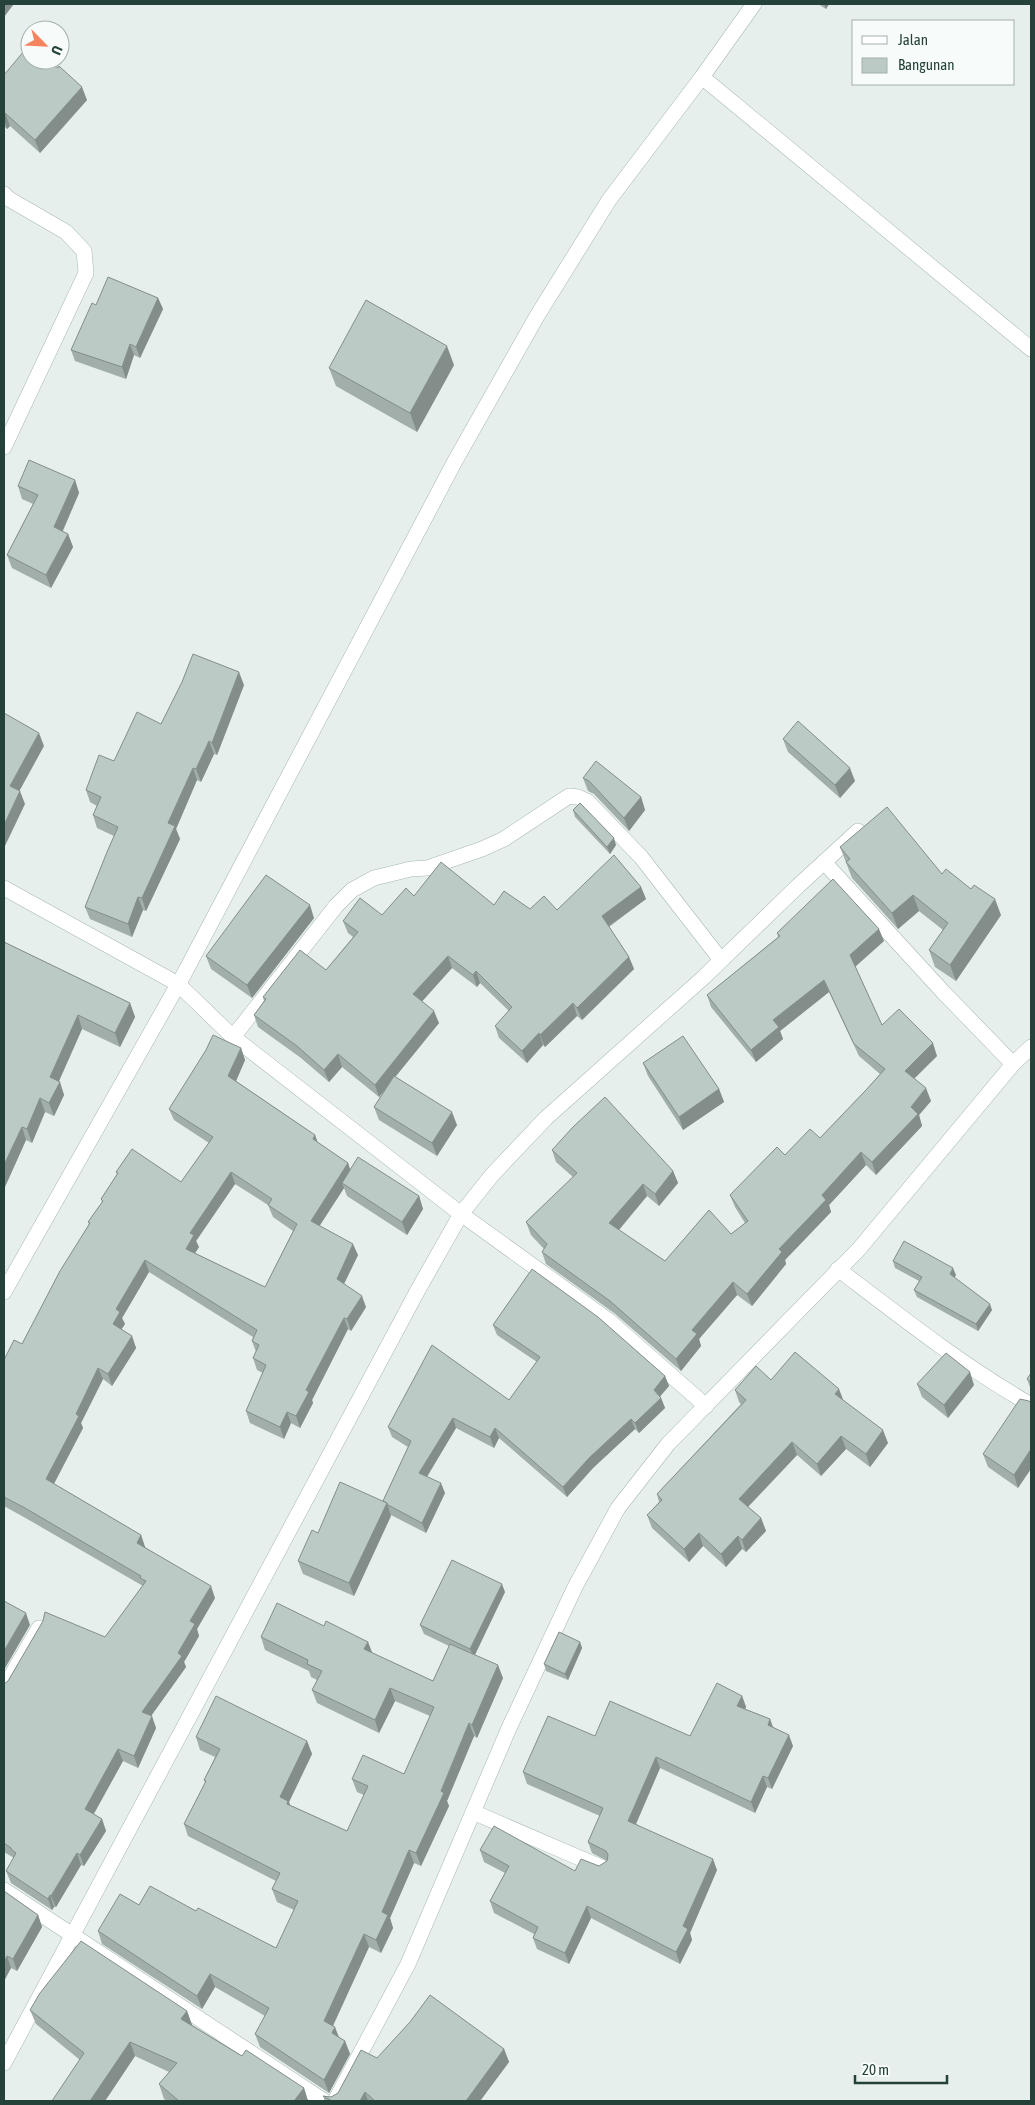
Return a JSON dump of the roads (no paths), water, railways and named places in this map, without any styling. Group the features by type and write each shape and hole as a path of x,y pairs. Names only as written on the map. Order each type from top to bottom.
{"street":[{"path":"4,1292 178,984 455,461 537,316 609,200 702,77 754,4"},
{"path":"702,77 1031,349"},
{"path":"4,194 8,199 66,232 84,251 86,273 4,447"},
{"path":"233,1037 336,906 352,890 374,878 411,869 427,868 482,849 504,839 569,796 587,801 641,857 721,960"},
{"path":"4,2063 419,1288 461,1214 492,1174 546,1118 721,960 858,831"},
{"path":"824,862 944,993 1014,1064"},
{"path":"4,888 178,984 233,1037 461,1214 608,1320 706,1406"},
{"path":"335,2101 408,1964 509,1728 567,1605 618,1508 668,1444 859,1249 1014,1064 1031,1048"},
{"path":"838,1270 929,1338 1031,1405"},
{"path":"4,1688 39,1628"},
{"path":"473,1812 603,1868"},
{"path":"4,1890 324,2101"}]}
